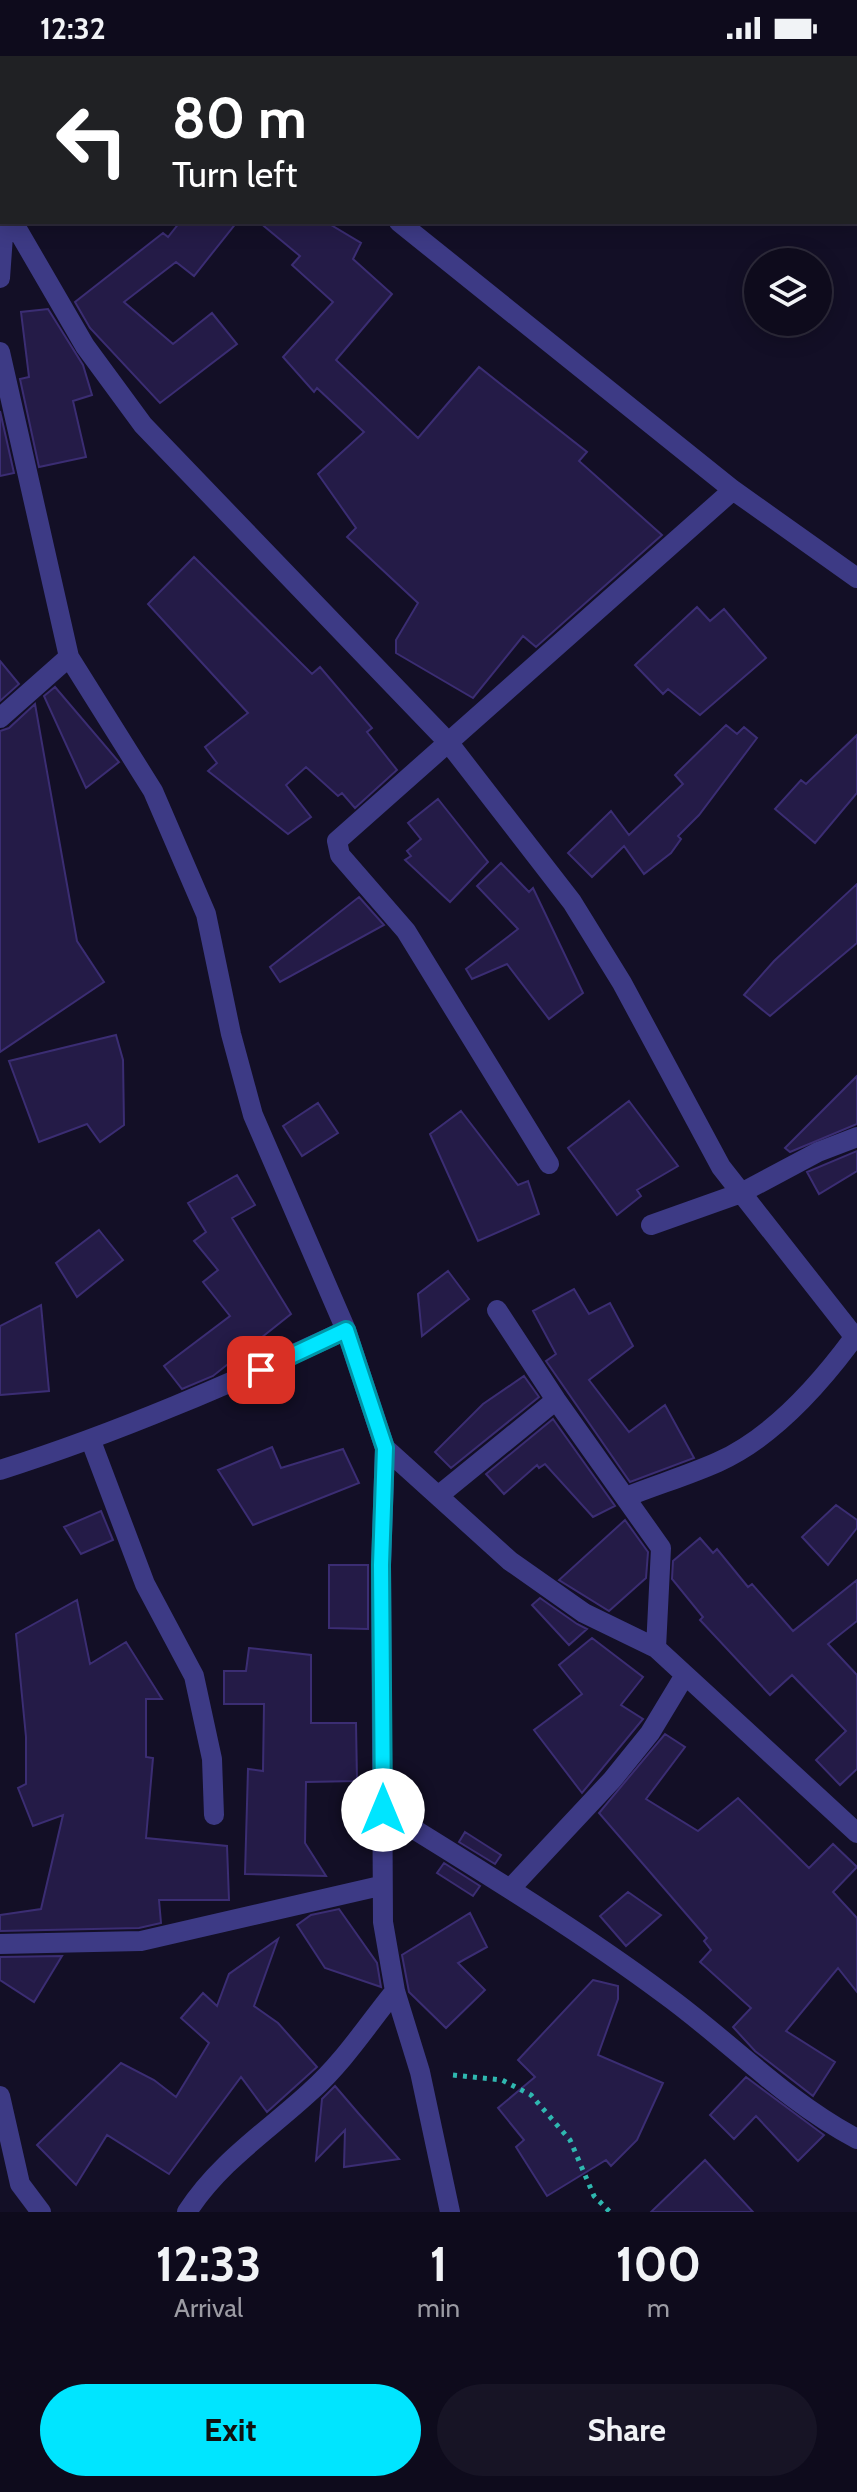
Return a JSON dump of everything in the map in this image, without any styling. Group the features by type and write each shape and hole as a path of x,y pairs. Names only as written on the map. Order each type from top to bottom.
{"street":[{"path":"0,278 4,224"},
{"path":"14,224 85,346 143,425 448,742 572,902 622,983 714,1154 855,1340 820,1381 765,1432 720,1461 626,1497"},
{"path":"406,225 733,490 857,578"},
{"path":"0,352 69,657 153,791 206,914 231,1034 253,1115 346,1330 385,1448 381,1565 383,1810 380,1886 395,1991 420,2072 450,2212"},
{"path":"549,1164 513,1111 406,931 336,848 337,841 733,490"},
{"path":"0,718 69,657"},
{"path":"651,1225 741,1193 818,1152 857,1137"},
{"path":"497,1310 556,1400 661,1548 656,1648"},
{"path":"0,1470 91,1441 205,1396 346,1330"},
{"path":"438,1496 556,1400"},
{"path":"91,1441 145,1584 194,1676 212,1759 214,1815"},
{"path":"385,1448 510,1561 571,1604 656,1648 857,1833"},
{"path":"510,1889 612,1780 650,1733 685,1675"},
{"path":"383,1810 510,1889 662,1992 756,2071 817,2117 857,2139"},
{"path":"0,1944 141,1941 380,1886"},
{"path":"187,2212 201,2190 237,2151 313,2090 395,1991"},
{"path":"0,2096 20,2184 41,2212"}],"path":[{"path":"420,2072 502,2080 531,2095 570,2140 594,2196 610,2212"}],"building":[{"path":"178,224 235,224 194,276 176,262 124,302 173,344 212,313 237,344 160,403 90,328 75,302 163,233 168,237"},
{"path":"261,224 329,224 361,243 353,259 392,294 336,360 418,438 479,367 587,452 579,461 662,535 536,647 523,636 473,698 396,653 396,640 418,603 347,537 356,528 318,474 364,432 317,388 314,392 283,357 333,302 292,265 300,256"},
{"path":"48,309 83,365 92,395 73,401 86,457 39,467 20,379 29,377 21,312"},
{"path":"0,411 14,473 0,476"},
{"path":"194,557 312,674 320,667 372,728 367,732 397,770 355,808 342,793 338,796 306,767 286,785 311,817 288,834 208,771 217,763 205,747 248,713 148,604"},
{"path":"697,607 710,621 724,609 766,658 700,715 668,689 663,694 635,665"},
{"path":"0,661 19,684 0,701"},
{"path":"55,687 119,762 86,788 44,696"},
{"path":"35,704 77,941 104,982 0,1052 0,731 9,728"},
{"path":"726,725 737,734 744,727 757,738 699,815 678,836 681,839 671,853 644,874 624,846 592,877 568,853 611,811 629,835 683,784 675,775"},
{"path":"857,735 857,793 815,843 775,809 801,780 806,784"},
{"path":"438,799 488,862 450,902 405,860 411,856 407,851 421,839 408,823"},
{"path":"501,863 529,892 533,888 583,993 549,1019 507,964 472,979 466,969 518,929 477,886"},
{"path":"857,884 857,943 770,1016 744,995 774,961"},
{"path":"359,897 384,925 280,982 270,967"},
{"path":"116,1035 123,1060 124,1125 100,1142 87,1124 39,1142 9,1061"},
{"path":"857,1076 857,1124 790,1152 785,1148"},
{"path":"629,1101 678,1166 637,1190 641,1196 617,1215 568,1148"},
{"path":"318,1103 338,1133 302,1156 283,1126"},
{"path":"461,1111 518,1185 528,1181 539,1214 478,1241 430,1134"},
{"path":"857,1151 857,1171 819,1194 807,1172"},
{"path":"237,1175 255,1205 232,1218 291,1314 213,1376 182,1389 164,1366 230,1316 203,1282 218,1270 194,1241 206,1232 188,1203"},
{"path":"99,1230 123,1260 77,1297 56,1263"},
{"path":"448,1271 469,1299 422,1336 418,1294"},
{"path":"574,1289 589,1314 610,1303 633,1346 589,1380 629,1432 665,1405 694,1458 630,1482 546,1361 556,1354 533,1311"},
{"path":"41,1305 49,1391 0,1395 0,1326"},
{"path":"524,1376 539,1397 451,1468 435,1452 483,1404"},
{"path":"553,1419 615,1506 593,1517 545,1464 539,1468 537,1465 504,1494 486,1474"},
{"path":"272,1447 281,1468 343,1449 359,1483 253,1525 218,1470"},
{"path":"836,1505 857,1520 857,1528 828,1565 802,1537"},
{"path":"101,1511 113,1540 81,1554 64,1527"},
{"path":"625,1520 648,1552 646,1578 609,1611 559,1580"},
{"path":"700,1538 713,1553 717,1549 748,1587 752,1584 793,1631 857,1580 857,1621 828,1644 857,1675 857,1769 840,1785 816,1760 846,1731 792,1675 770,1695 700,1620 703,1617 672,1579 673,1561"},
{"path":"329,1565 368,1565 368,1629 329,1628"},
{"path":"540,1598 587,1629 569,1645 532,1605"},
{"path":"77,1600 90,1664 126,1642 162,1699 146,1699 146,1757 153,1758 146,1838 227,1846 229,1900 159,1900 161,1923 139,1928 0,1931 0,1915 41,1909 63,1815 33,1826 18,1788 26,1784 26,1737 16,1634"},
{"path":"592,1638 643,1677 621,1705 643,1719 582,1793 534,1730 582,1694 559,1665"},
{"path":"249,1648 311,1655 311,1723 356,1723 357,1781 306,1782 305,1843 326,1876 245,1874 248,1769 263,1771 264,1704 224,1704 224,1671 246,1671"},
{"path":"665,1734 685,1747 646,1799 698,1831 738,1798 809,1868 833,1844 857,1867 833,1892 857,1918 857,1992 838,1968 786,2031 835,2062 813,2096 755,2051 733,2027 751,2008 700,1962 711,1950 704,1941 707,1938 599,1813"},
{"path":"465,1832 501,1855 495,1864 459,1842"},
{"path":"444,1863 480,1886 473,1896 437,1873"},
{"path":"628,1892 661,1915 626,1946 600,1916"},
{"path":"339,1909 377,1963 381,1987 325,1968 297,1925 311,1915"},
{"path":"470,1913 487,1947 458,1963 485,1990 446,2028 409,1992 402,1955"},
{"path":"278,1939 254,2006 278,2023 317,2067 267,2112 241,2077 169,2174 107,2135 76,2185 37,2145 121,2063 154,2080 176,2097 209,2043 181,2018 203,1993 217,2006 229,1974"},
{"path":"62,1956 34,2002 0,1980 0,1957"},
{"path":"593,1980 618,1986 618,1999 598,2055 663,2083 637,2140 611,2166 606,2160 547,2196 516,2147 524,2140 498,2108 535,2077 518,2060"},
{"path":"746,2077 824,2135 798,2161 756,2116 734,2139 710,2115"},
{"path":"335,2086 399,2159 344,2167 345,2130 316,2160 322,2099"},
{"path":"705,2160 753,2212 651,2212"}],"route":[{"path":"261,1370 346,1330 385,1448 381,1565 383,1810"}]}
